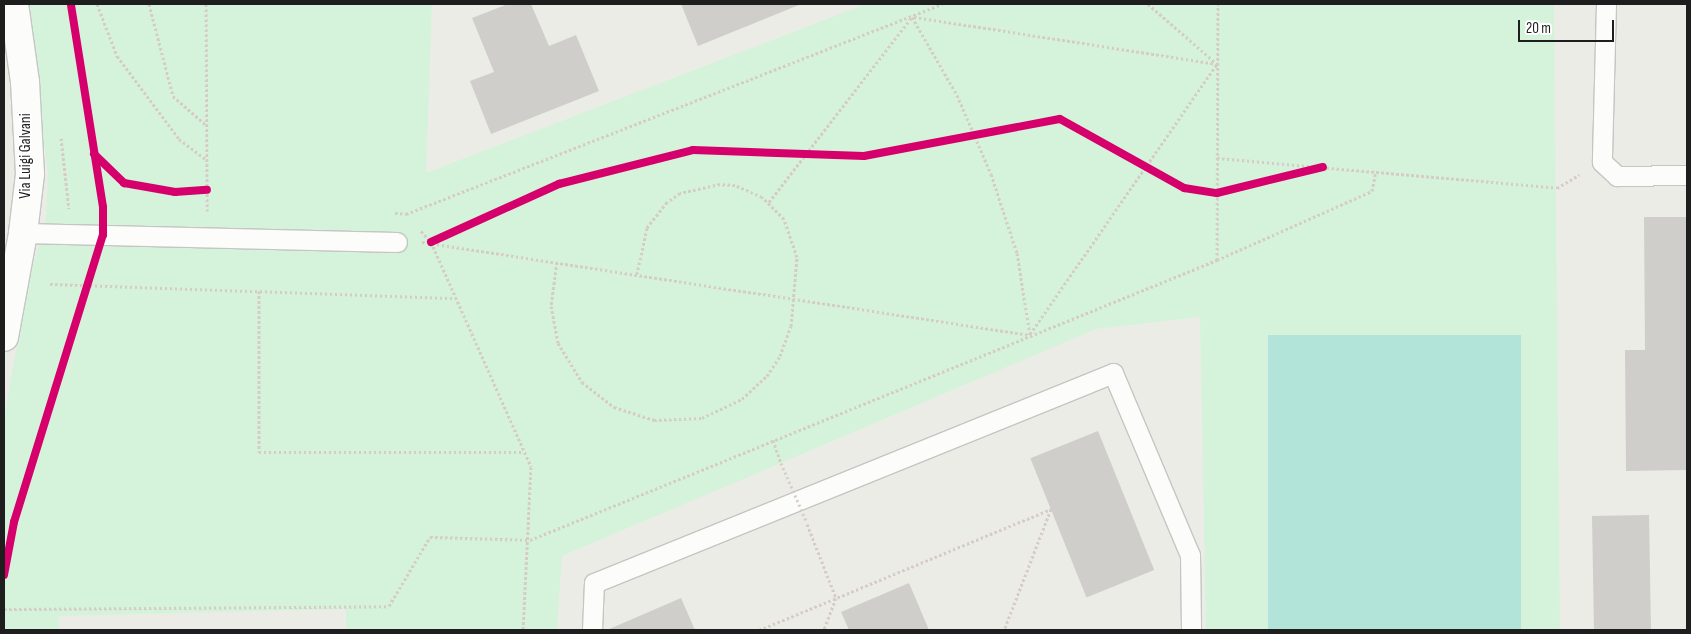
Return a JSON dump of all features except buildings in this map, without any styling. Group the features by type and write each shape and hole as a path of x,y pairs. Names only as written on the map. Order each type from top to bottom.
{"street":[{"name":"Via Luigi Galvani","path":"4,337 23,233 30,174 29,128 14,4"}],"lane":[{"path":"1606,4 1602,162 1616,176 1687,175"},
{"path":"23,233 397,242"},
{"path":"592,630 594,583 1113,373 1190,555 1191,630"}],"path":[{"path":"97,4 117,56 179,139 207,160"},
{"path":"149,4 172,96 207,125"},
{"path":"205,237 203,190 207,160 206,4"},
{"path":"412,221 406,214 942,4"},
{"path":"1148,4 1217,64"},
{"path":"1217,260 1213,193 1217,158 1218,4"},
{"path":"912,17 1217,64"},
{"path":"768,202 912,17"},
{"path":"912,17 957,95 991,174 1017,253 1030,335"},
{"path":"1030,335 1217,64"},
{"path":"962,137 981,134"},
{"path":"793,155 820,156"},
{"path":"1217,158 1557,188 1602,162"},
{"path":"1136,163 1152,172"},
{"path":"1294,174 1323,167"},
{"path":"4,609 389,606 430,537 530,540 1217,260 1372,191 1376,171"},
{"path":"557,262 551,306 553,325 564,356 582,382 607,402 634,415 654,420 702,418 727,408 751,392 780,356 791,326 797,257 794,241 784,220 768,202 755,193 720,184 680,193 667,202 647,228 636,274"},
{"path":"1213,193 1227,191"},
{"path":"419,228 431,242 531,467 530,540 523,630"},
{"path":"85,296 103,235"},
{"path":"431,242 448,235"},
{"path":"431,242 1030,335"},
{"path":"50,284 456,298"},
{"path":"258,291 258,452 524,452"},
{"path":"773,440 836,598 824,630"},
{"path":"759,630 1051,509 1004,630"}],"green space":[{"path":"27,4 432,4 426,173 866,4 1554,4 1560,630 1206,630 1200,317 1096,329 562,556 557,630 346,630 346,609 59,616 59,630 4,630 4,419 27,288 46,219 48,173"}],"shaded area":[{"path":"1268,335 1521,335 1521,630 1268,630"}],"cycle path":[{"path":"4,575 14,522 103,235 103,207 71,4"},
{"path":"431,242 559,184 693,150 864,156 1060,119 1184,188 1217,193 1323,167"},
{"path":"94,154 124,183 175,192 207,190"}]}
